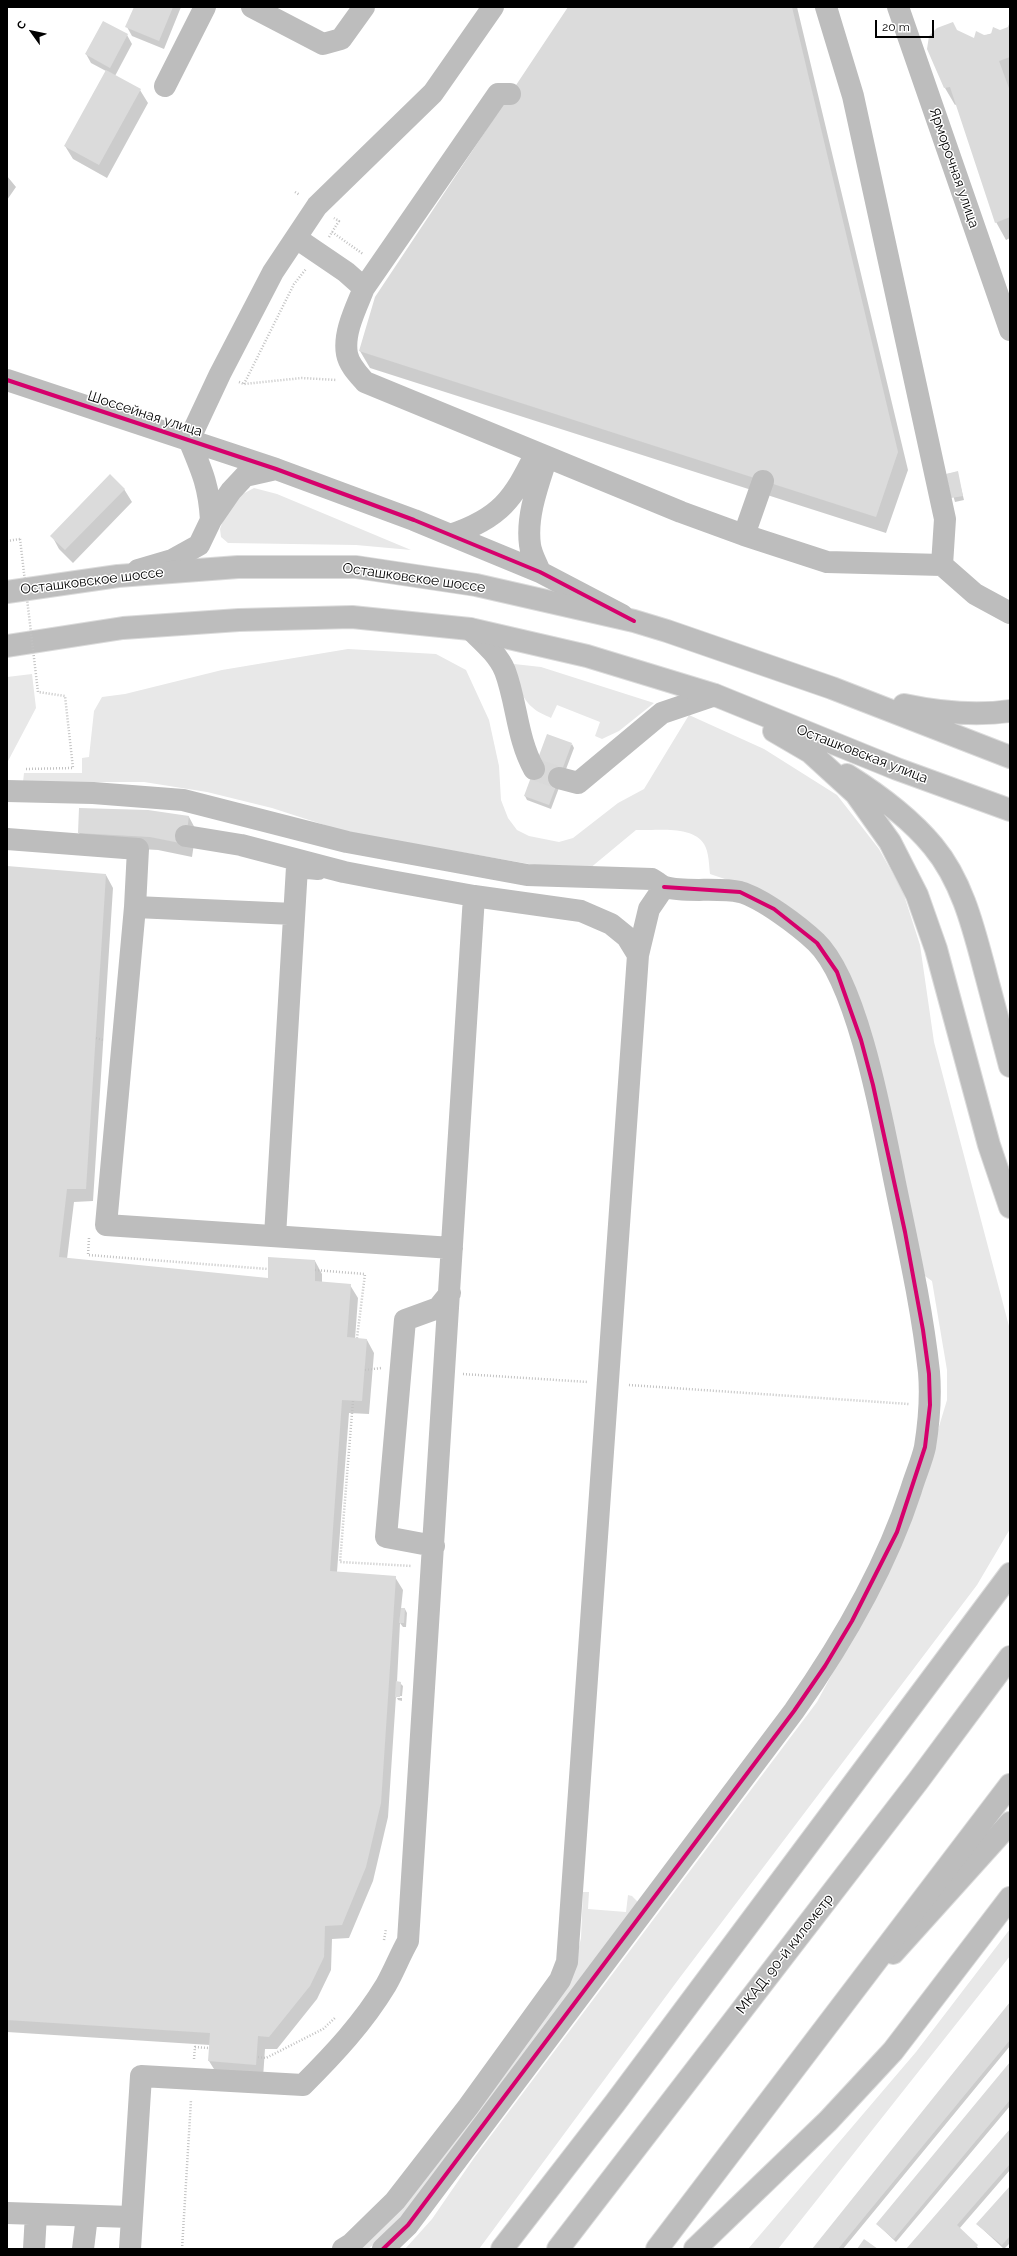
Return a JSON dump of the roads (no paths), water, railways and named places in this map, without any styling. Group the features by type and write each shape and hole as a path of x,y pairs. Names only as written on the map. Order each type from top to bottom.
{"main road":[{"path":"165,86 205,7"},
{"path":"252,7 323,44 341,39 353,25 364,7"},
{"path":"211,520 209,492 203,472 189,440 220,374 273,272 317,206 433,93 493,7"},
{"path":"826,7 853,96 945,519 942,565"},
{"name":"Ярморочная улица","path":"898,7 1010,330"},
{"path":"510,94 498,94 364,288 348,331 347,354 354,370 366,382 681,512 744,535 827,562 942,565 975,594 1010,613"},
{"path":"296,238 346,272 364,288"},
{"name":"Шоссейная улица","path":"7,380 276,469 450,535 540,572 634,621"},
{"path":"450,535 481,523 504,506 542,455"},
{"path":"540,572 530,546 531,515 542,455"},
{"path":"118,576 172,560 199,545 211,520 231,491 245,476 276,469"},
{"path":"744,535 763,481"},
{"name":"Осташковское шоссе","path":"7,592 118,576 238,567 356,567 476,585 634,621 742,655 832,688"},
{"path":"7,646 123,628 239,620 352,617 470,629 587,656 715,696 877,793 905,817 934,847 959,888 974,928 1010,1066"},
{"path":"470,629 493,652 505,671 525,754 534,769"},
{"path":"832,688 921,708 959,712 1010,711"},
{"path":"832,688 1010,757"},
{"path":"559,778 578,783 662,713 715,696"},
{"name":"Осташковская улица","path":"715,696 897,769 1010,810"},
{"path":"810,752 856,794 890,842 917,895 936,949 989,1145 1010,1207"},
{"path":"12,791 183,800 347,842 527,875 652,879 664,887 740,892 774,909 817,943 837,972 861,1040 886,1138 923,1330 929,1374 930,1405 924,1447 897,1532 852,1621 825,1666 794,1711 413,2219 384,2249"},
{"path":"347,842 187,830 344,872 474,896 580,910 610,924 627,937 638,955"},
{"path":"7,839 138,849 135,907 106,1225 452,1248"},
{"path":"275,1236 297,867 344,872"},
{"path":"342,2249 351,2244 400,2195 468,2107 560,1980 567,1962 638,955 649,909 664,887"},
{"path":"130,2249 141,2076 303,2085 346,2041 386,1985 408,1941 474,896"},
{"path":"135,907 294,914"},
{"path":"434,1546 386,1537 405,1320 438,1308 450,1293"},
{"path":"502,2249 615,2103 1005,1581 1010,1569"},
{"name":"МКАД, 90-й километр","path":"558,2249 918,1781 1010,1657"},
{"path":"658,2249 1010,1785"},
{"path":"835,2017 1010,1823"},
{"path":"695,2249 828,2121 893,2051 1010,1898"},
{"path":"7,2213 131,2217"},
{"path":"34,2249 36,2214"},
{"path":"83,2249 86,2216"}],"tunnel":[{"path":"534,769 559,778"}]}
